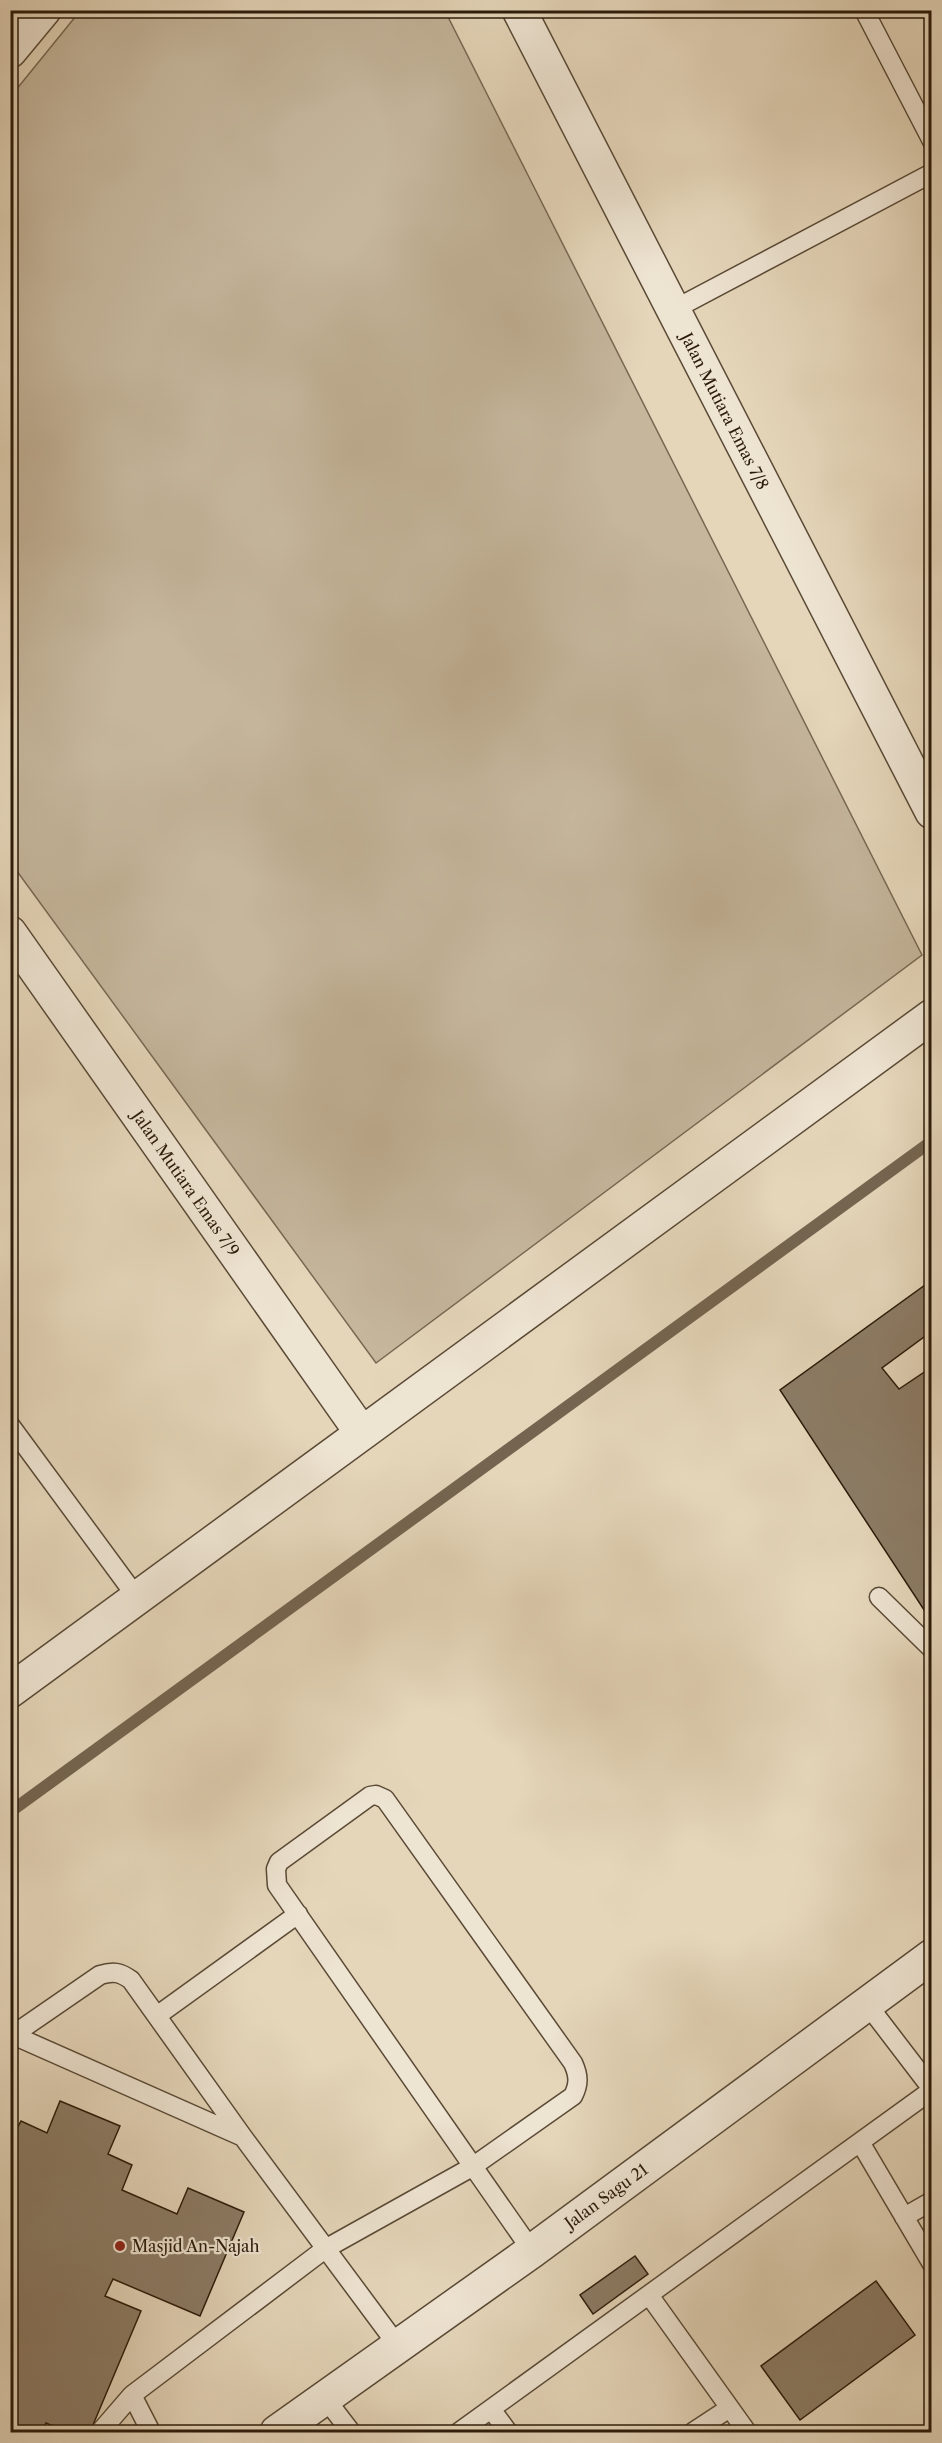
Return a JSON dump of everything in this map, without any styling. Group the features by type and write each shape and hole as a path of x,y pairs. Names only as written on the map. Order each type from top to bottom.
{"street":[{"path":"10,51 44,10"},
{"name":"Jalan Mutiara Emas 7/8","path":"519,10 932,812"},
{"name":"Jalan Mutiara Emas 7/9","path":"10,933 361,1432"},
{"path":"10,1691 932,1016"},
{"name":"Jalan Sagu 21","path":"277,2433 532,2251 932,1956"}],"lane":[{"path":"864,10 932,141"},
{"path":"673,310 932,173"},
{"path":"10,1425 138,1599"},
{"path":"879,1597 932,1649"},
{"path":"100,2433 132,2395 325,2249 472,2166 573,2096 578,2087 578,2074 381,1796 370,1796 279,1862 276,1869 278,1885 472,2166 532,2251"},
{"path":"158,2015 298,1914"},
{"path":"13,2037 100,1975 111,1971 122,1973 131,1980 243,2137 398,2346"},
{"path":"459,2433 932,2089 867,2004"},
{"path":"13,2037 243,2137"},
{"path":"860,2142 932,2264"},
{"path":"904,2217 932,2201"},
{"path":"649,2295 747,2433"},
{"path":"132,2395 151,2433"},
{"path":"325,2398 351,2433"},
{"path":"491,2409 508,2433"},
{"path":"693,2433 728,2409"}],"shaded area":[{"path":"80,11 445,11 922,955 376,1363 11,863 11,96"}],"building":[{"path":"932,1280 932,1331 882,1368 899,1389 932,1367 932,1622 780,1390"},
{"name":"Masjid An-Najah","path":"60,2101 120,2126 108,2154 132,2165 122,2190 177,2214 188,2188 244,2212 200,2316 113,2279 105,2296 141,2311 90,2432 67,2432 46,2423 42,2432 10,2432 10,2142 21,2121 47,2133"},
{"path":"635,2256 648,2274 593,2314 580,2295"},
{"path":"876,2281 915,2335 800,2420 761,2366"}],"waterway":[{"path":"10,1812 932,1141"}],"place":[{"name":"Masjid An-Najah","path":"120,2246"}]}
